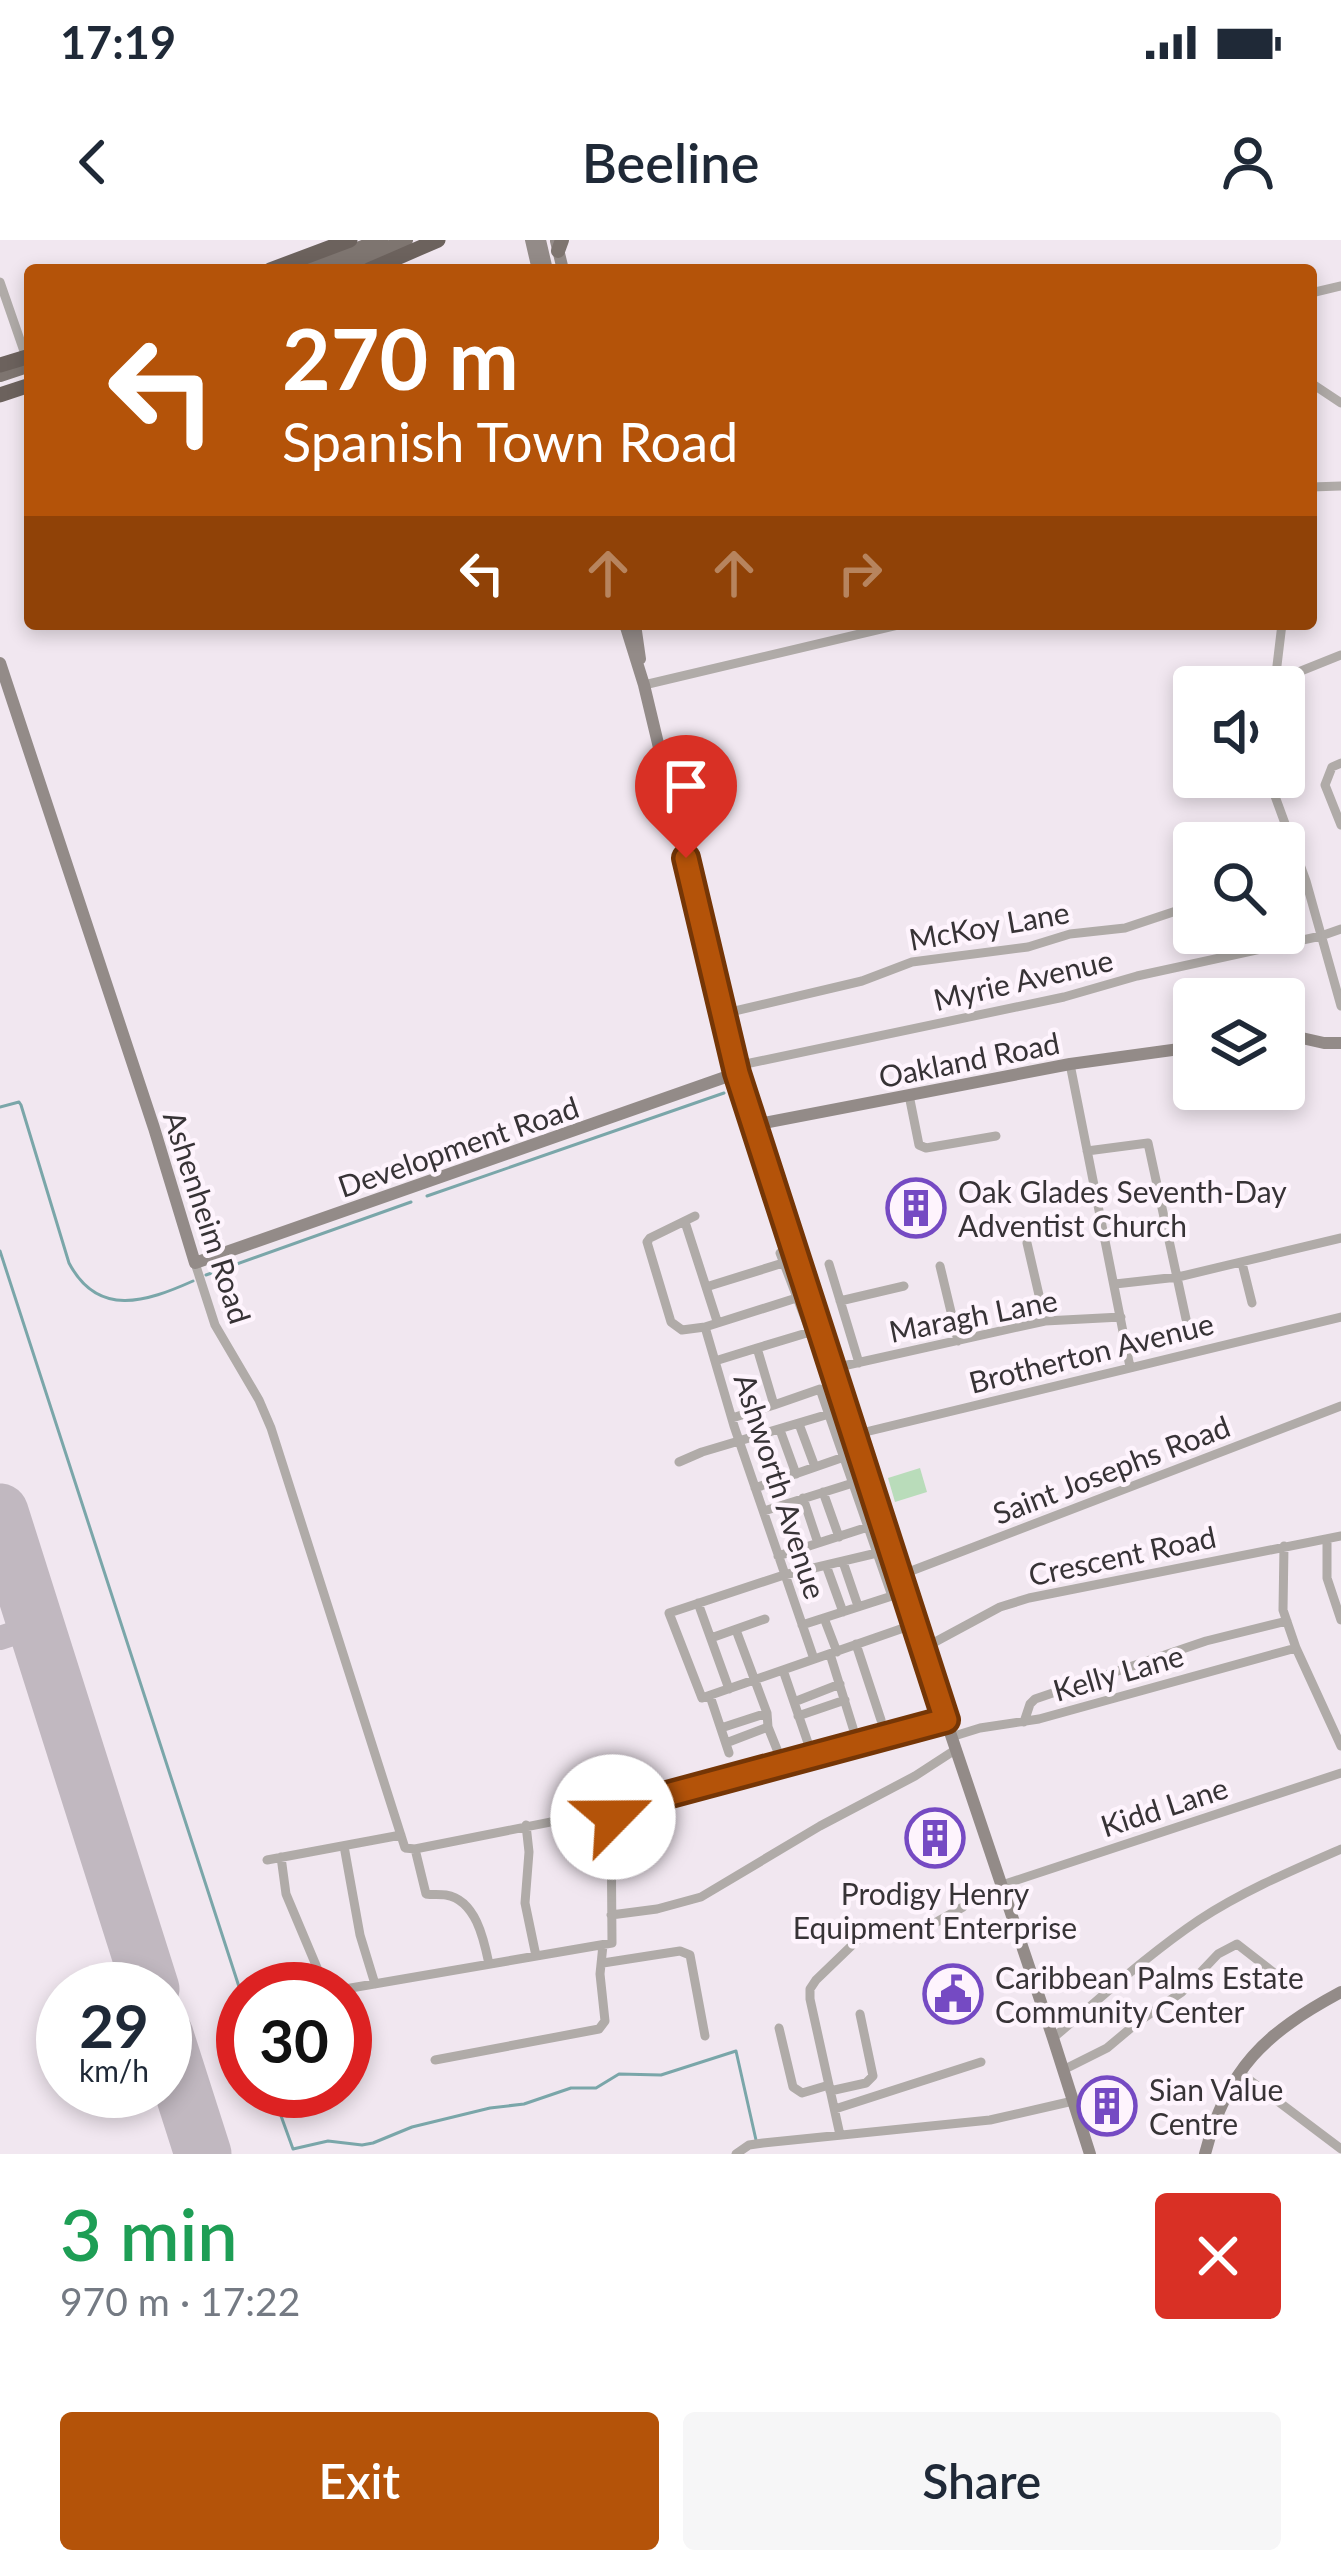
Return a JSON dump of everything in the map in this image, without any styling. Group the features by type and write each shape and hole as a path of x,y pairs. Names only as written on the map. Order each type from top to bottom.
{"highway":[{"path":"286,264 350,240"},
{"path":"372,253 438,240"}],"main road":[{"path":"327,264 406,240"},
{"path":"626,630 642,678"},
{"path":"636,630 642,678 736,1070 803,1296 834,1368 1090,2154"},
{"name":"Ashenheim Road","path":"0,663 195,1263"},
{"path":"1305,1039 1341,1043"},
{"name":"Oakland Road","path":"754,1125 1070,1064 1173,1050"},
{"name":"Development Road","path":"195,1263 736,1070"},
{"path":"1205,2154 1216,2114 1239,2072 1274,2033 1341,1992"}],"street":[{"path":"0,282 24,346"},
{"path":"642,678 873,630"},
{"path":"1277,666 1281,630"},
{"path":"1305,671 1341,655"},
{"path":"1341,763 1332,767 1325,785 1341,825"},
{"path":"1276,798 1306,881 1341,1006"},
{"name":"McKoy Lane","path":"722,1014 862,981 912,962 1028,947 1070,934 1125,928 1173,912"},
{"name":"Myrie Avenue","path":"736,1070 1341,929"},
{"path":"1070,1064 1130,1367"},
{"path":"909,1095 919,1144 926,1148 996,1136"},
{"path":"1087,1151 1148,1143 1186,1319"},
{"path":"717,1321 690,1219 650,1238 648,1246 671,1322 682,1330 704,1327 803,1296"},
{"path":"1115,1284 1178,1277 1341,1238"},
{"path":"1027,1244 1045,1321"},
{"path":"706,1287 782,1258 803,1296 812,1337 715,1361"},
{"name":"Ashenheim Road","path":"195,1263 215,1325 272,1428 401,1835 426,1894 446,1895 462,1903 479,1926 489,1964"},
{"path":"1242,1263 1252,1303"},
{"path":"830,1264 859,1363"},
{"path":"940,1266 958,1341"},
{"path":"840,1300 904,1286"},
{"name":"Maragh Lane","path":"834,1368 1045,1321 1121,1317"},
{"name":"Brotherton Avenue","path":"853,1435 1341,1317"},
{"name":"Ashworth Avenue","path":"704,1327 814,1659"},
{"path":"758,1348 774,1405"},
{"path":"732,1418 820,1389 892,1596 802,1625"},
{"name":"Saint Josephs Road","path":"898,1576 1341,1406"},
{"path":"679,1462 829,1414"},
{"path":"799,1424 815,1467"},
{"path":"780,1430 796,1474"},
{"path":"755,1488 844,1457"},
{"path":"764,1510 853,1483"},
{"path":"823,1492 838,1537"},
{"path":"803,1498 818,1544"},
{"path":"778,1556 868,1527"},
{"name":"Crescent Road","path":"922,1648 1000,1607 1029,1598 1341,1536"},
{"path":"1327,1539 1327,1578 1341,1619"},
{"path":"1284,1546 1283,1610 1341,1747"},
{"path":"769,1727 728,1748 669,1612 877,1553"},
{"path":"842,1562 858,1606"},
{"path":"826,1565 843,1612"},
{"path":"698,1603 730,1689"},
{"path":"824,1618 854,1728"},
{"path":"711,1638 765,1619"},
{"path":"1024,1722 1035,1699 1206,1641 1287,1621"},
{"path":"706,1697 915,1624"},
{"path":"736,1630 778,1753"},
{"path":"856,1644 880,1720"},
{"name":"Kelly Lane","path":"611,1915 700,1897 915,1776 953,1743 980,1728 1024,1722 1296,1648"},
{"path":"783,1670 808,1743"},
{"path":"794,1702 840,1684"},
{"path":"798,1716 844,1700"},
{"path":"721,1728 767,1713"},
{"path":"410,1848 611,1810 946,1720"},
{"name":"Kidd Lane","path":"1002,1885 1341,1773"},
{"path":"372,1984 612,1943 611,1810"},
{"path":"526,1825 525,1904 536,1956"},
{"path":"268,1860 401,1835"},
{"path":"344,1846 360,1935 375,1984"},
{"path":"1053,2038 1200,1920 1341,1849"},
{"path":"281,1857 286,1894 314,1962"},
{"path":"840,2135 811,1989 871,1928 919,1932 963,1907"},
{"path":"1064,2070 1107,2048 1183,1992 1204,1967 1237,1944 1278,1976"},
{"path":"435,2060 599,2029 605,2021 600,1974 603,1945"},
{"path":"603,1963 687,1952 705,2036"},
{"path":"779,2028 794,2087 802,2092 866,2083 873,2076 860,2014"},
{"path":"835,2109 981,2062"},
{"path":"1239,2072 1341,2149"},
{"path":"736,2154 749,2145 990,2120 1073,2101"}],"green space":[{"path":"920,1468 927,1492 895,1502 888,1478"}],"waterway":[{"path":"427,1196 724,1093"},
{"path":"0,1107 21,1105 69,1263 94,1292 109,1298 141,1299 193,1281"},
{"path":"206,1275 411,1202"},
{"path":"0,1251 231,1962"},
{"path":"282,2118 293,2149 328,2141 362,2145 412,2127 524,2104 571,2088 596,2088 619,2074 661,2075 736,2051 756,2140"}],"taxiway":[{"path":"0,1638 36,1626"}],"runway":[{"path":"0,1512 142,1962"},
{"path":"192,2118 203,2154"}],"place":[{"name":"Oak Glades Seventh-Day Adventist Church","path":"916,1208"},
{"name":"Prodigy Henry Equipment Enterprise","path":"935,1838"},
{"name":"Caribbean Palms Estate Community Center","path":"953,1994"},
{"name":"Sian Value Centre","path":"1107,2106"}],"route":[{"path":"613,1817 611,1810 946,1720 737,1073 686,858"}]}
